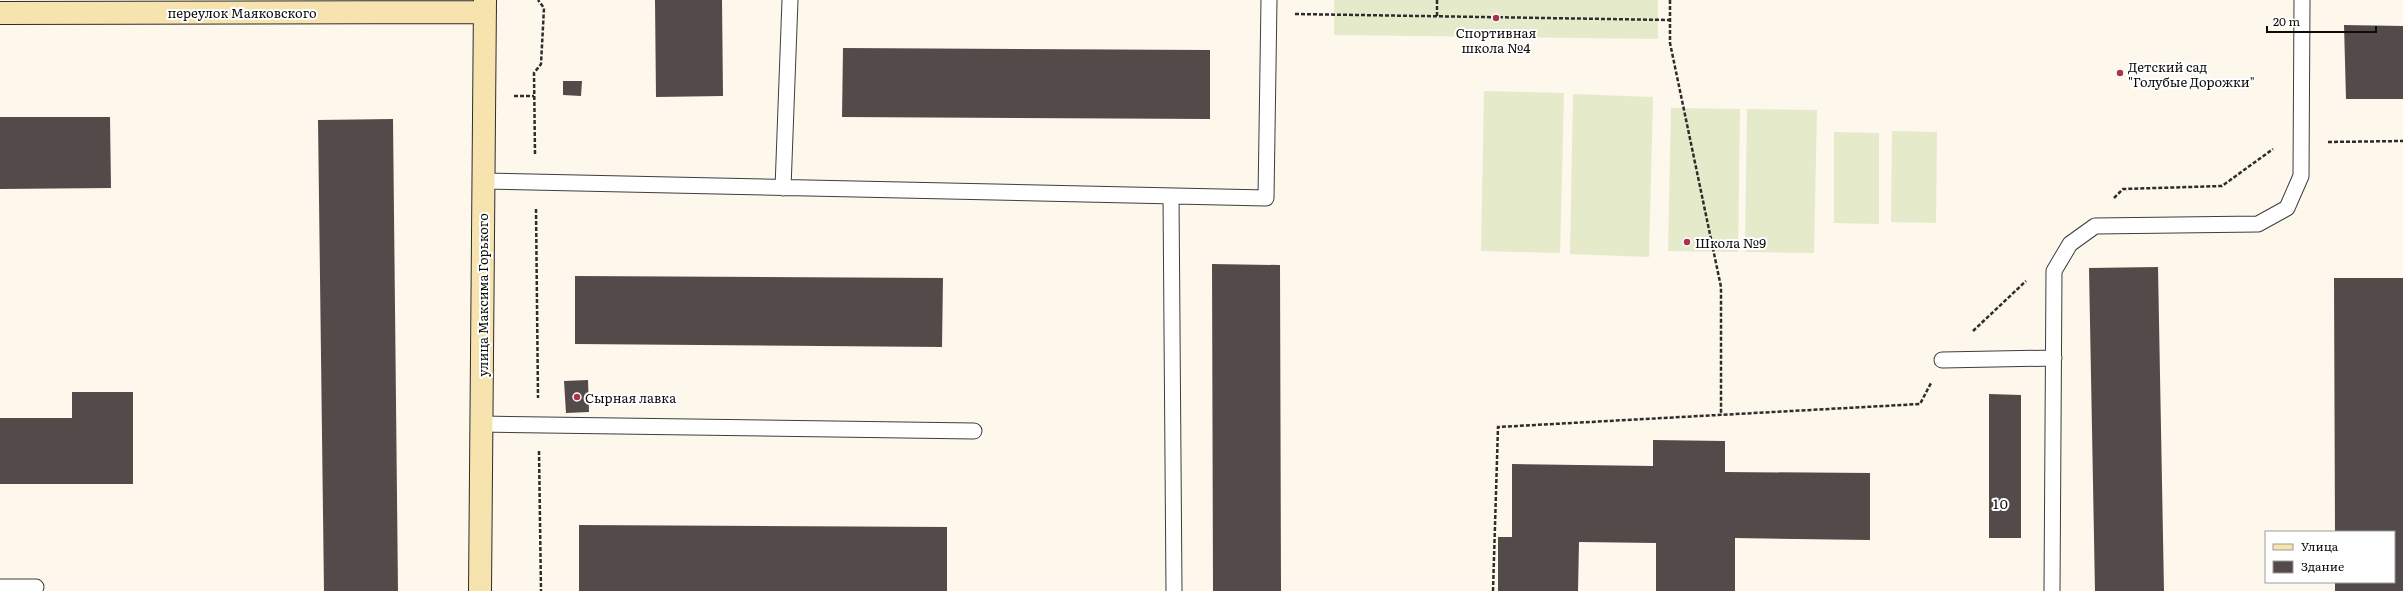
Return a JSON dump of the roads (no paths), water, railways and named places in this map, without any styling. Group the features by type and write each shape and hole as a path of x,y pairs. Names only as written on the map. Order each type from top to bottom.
{"street":[{"name":"переулок Маяковского","path":"0,13 485,6"},
{"name":"улица Максима Горького","path":"480,591 485,6"}],"lane":[{"path":"783,188 790,0"},
{"path":"2052,591 2054,271 2070,244 2095,226 2258,224 2287,208 2302,176 2302,0"},
{"path":"483,181 1266,198 1269,7"},
{"path":"1171,196 1174,591"},
{"path":"1942,360 2054,358"},
{"path":"481,424 974,431"},
{"path":"0,587 36,587"}],"place":[{"name":"Спортивная школа №4","path":"1496,18"},
{"name":"Детский сад \"Голубые Дорожки\"","path":"2120,73"},
{"name":"Школа №9","path":"1687,242"},
{"name":"Сырная лавка","path":"577,397"}],"district":[{"name":"10","path":"2001,503"}]}
